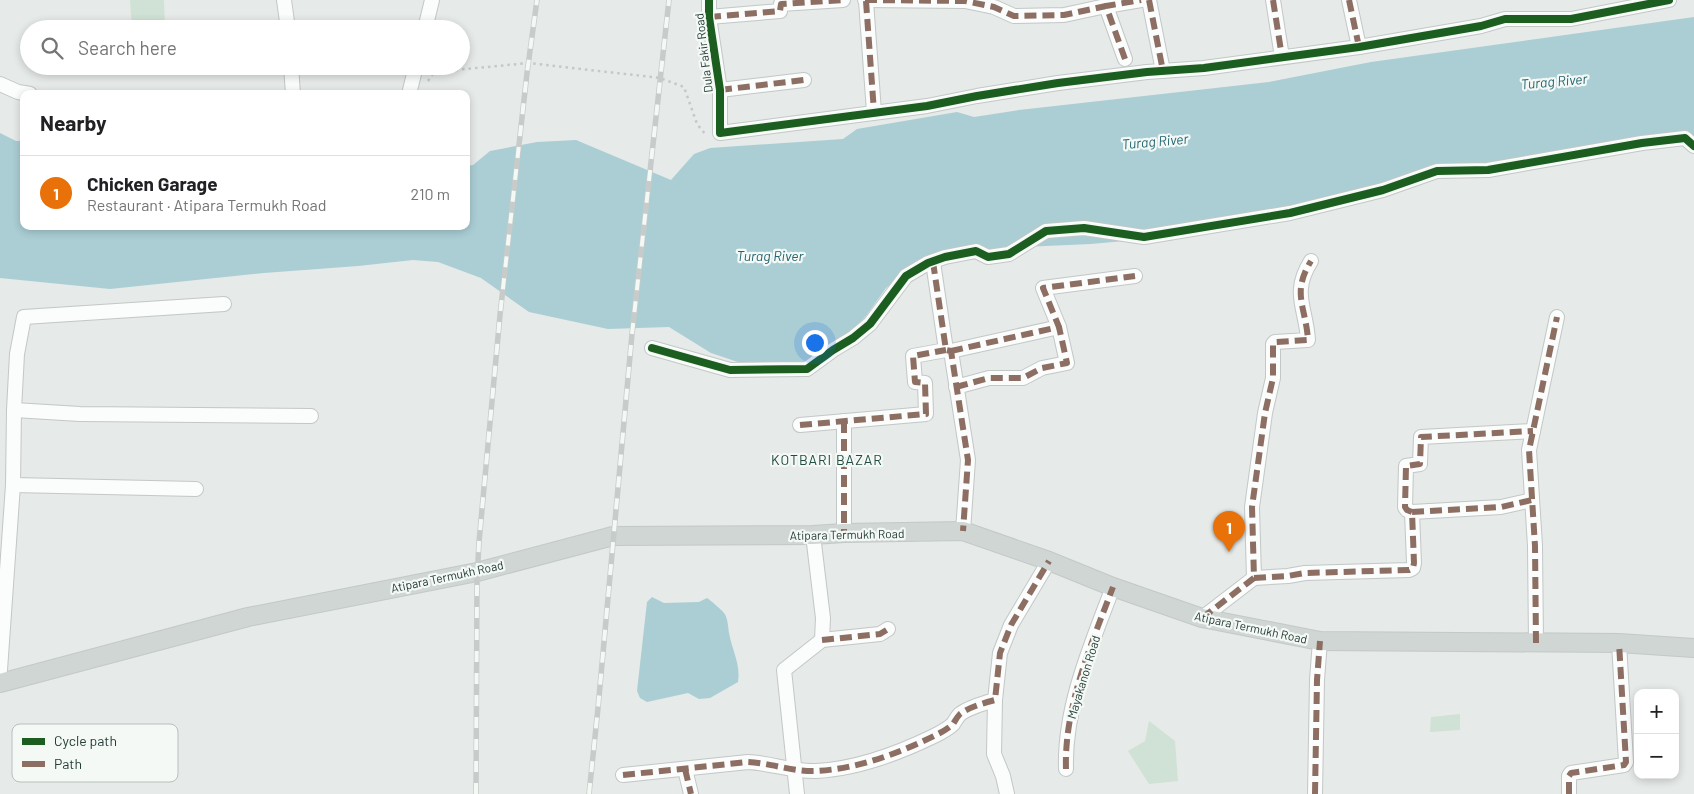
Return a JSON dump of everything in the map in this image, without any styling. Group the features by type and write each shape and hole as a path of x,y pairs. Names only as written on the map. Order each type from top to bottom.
{"main road":[{"name":"Atipara Termukh Road","path":"0,683 248,617 477,572 613,536 812,535 963,531 1202,618 1320,642 1619,643 1694,648"}],"street":[{"path":"284,0 287,20"},
{"path":"427,20 432,0"},
{"name":"Dula Fakir Road","path":"709,0 708,17 720,90 720,133"},
{"path":"708,17 780,11 788,2 843,0"},
{"path":"874,112 866,0 965,1 994,8 1014,16 1064,15 1141,0"},
{"path":"1149,0 1163,71"},
{"path":"1273,0 1282,57"},
{"path":"1349,0 1359,47"},
{"path":"720,133 927,106 1058,83 1204,68 1359,47 1505,20 1571,18 1615,4 1669,0"},
{"path":"1106,6 1125,59"},
{"path":"292,75 293,90"},
{"path":"410,90 414,75"},
{"path":"720,90 804,80"},
{"path":"0,84 20,92"},
{"path":"652,348 730,370 807,369 832,350 853,338 870,324 906,276 945,257 976,251 988,257 1009,254 1046,231 1084,228 1144,237 1290,213 1383,190 1437,171 1488,170 1615,147 1685,138 1694,146"},
{"path":"1254,578 1252,507 1265,413 1273,378 1273,344 1275,342 1308,340 1300,289 1305,270 1311,261"},
{"path":"933,262 968,460 963,531"},
{"path":"956,386 989,378 1023,378 1042,368 1066,363 1059,327 1043,288 1135,276"},
{"path":"0,670 13,484 17,354 24,317 224,304"},
{"path":"1536,643 1530,450 1557,317"},
{"path":"800,425 926,414 925,383 914,382 913,356 949,351 1059,327"},
{"path":"14,410 80,414 311,416"},
{"path":"844,421 844,533"},
{"path":"1532,500 1501,507 1412,512 1404,507 1406,466 1420,464 1421,437 1533,431"},
{"path":"13,484 196,489"},
{"path":"1202,618 1254,578 1305,573 1413,568 1412,512"},
{"path":"812,535 823,618 822,640"},
{"path":"1007,794 1003,776 994,754 995,700 1000,653 1011,625 1049,561"},
{"name":"Mayakanon Road","path":"1066,769 1070,717 1082,674 1113,587"},
{"path":"797,794 784,670 822,640 880,634 888,629"},
{"path":"1315,794 1317,680 1320,642"},
{"path":"1569,794 1569,776 1571,772 1624,765 1626,762 1619,643"},
{"path":"623,775 748,762 762,762 816,771 846,767 889,756 936,736 952,725 960,714 978,705 995,700"},
{"path":"685,769 691,794"}],"path":[{"path":"470,69 529,63 660,78 684,87 697,124 706,135 720,133"},
{"path":"423,86 432,75"}],"green space":[{"path":"130,0 164,0 165,20 131,20"},
{"path":"1460,714 1460,730 1430,732 1431,717"},
{"path":"1149,721 1175,741 1178,781 1149,784 1128,751 1145,741"}],"water":[{"name":"Turag River","path":"1694,17 1694,135 1423,180 1190,235 954,253 913,267 886,288 866,316 819,364 780,376 711,353 669,327 608,329 529,312 481,278 438,262 413,260 110,289 0,278 0,133 20,141 20,230 470,230 470,165 490,151 537,142 576,140 671,180 694,154 710,148 843,139 857,129 957,112 974,117 1019,110 1269,82 1371,62"},
{"path":"652,597 664,603 699,602 707,598 721,610 727,620 737,664 738,682 710,698 699,699 688,693 647,702 640,698 637,691 647,602"}],"railway":[{"path":"476,794 477,581 479,542 500,315 537,0"},
{"path":"589,794 632,334 669,0"}],"marked path":[{"path":"709,17 780,11 781,4 843,0"},
{"path":"865,0 965,1 994,7 1014,16 1064,15 1106,6"},
{"path":"1125,59 1106,6 1141,0"},
{"path":"1149,0 1163,71"},
{"path":"1273,0 1282,57"},
{"path":"1349,0 1359,47"},
{"path":"866,1 874,112"},
{"path":"720,90 804,80"},
{"path":"1202,618 1254,578 1252,507 1265,413 1273,378 1273,344 1275,342 1308,340 1301,291 1305,272 1311,261"},
{"path":"933,262 946,350 951,351 968,460 963,531"},
{"path":"951,351 1059,327 1043,288 1135,276"},
{"path":"1536,643 1535,546 1529,450 1557,317"},
{"path":"956,387 989,378 1023,378 1042,368 1067,363 1059,327"},
{"path":"800,425 926,414 925,383 915,382 913,356 946,350"},
{"path":"844,421 844,533"},
{"path":"1412,512 1405,507 1406,466 1420,464 1421,437 1533,431"},
{"path":"1254,578 1305,573 1409,570 1413,568 1414,563 1412,512 1501,507 1532,500"},
{"path":"623,775 748,762 807,771 831,770 876,760 906,749 944,731 953,724 959,715 995,700 1000,653 1011,625 1049,561"},
{"path":"1066,769 1069,723 1074,699 1080,676 1113,587"},
{"path":"822,640 880,634 888,629"},
{"path":"1315,794 1317,680 1320,641"},
{"path":"1569,794 1569,776 1571,773 1624,765 1626,762 1619,643"},
{"path":"685,769 691,794"}],"cycle path":[{"path":"709,0 709,17 720,90 720,133 927,106 1058,83 1147,72 1204,68 1359,47 1481,26 1505,19 1571,19 1669,0"},
{"path":"652,348 730,370 807,369 853,338 870,324 906,276 928,263 945,257 976,251 988,257 1009,254 1046,231 1084,228 1144,237 1290,213 1383,190 1437,171 1488,170 1642,143 1685,138 1694,146"}],"place":[{"name":"Chicken Garage","path":"1229,552"}],"district":[{"name":"KOTBARI BAZAR","path":"827,459"}]}
